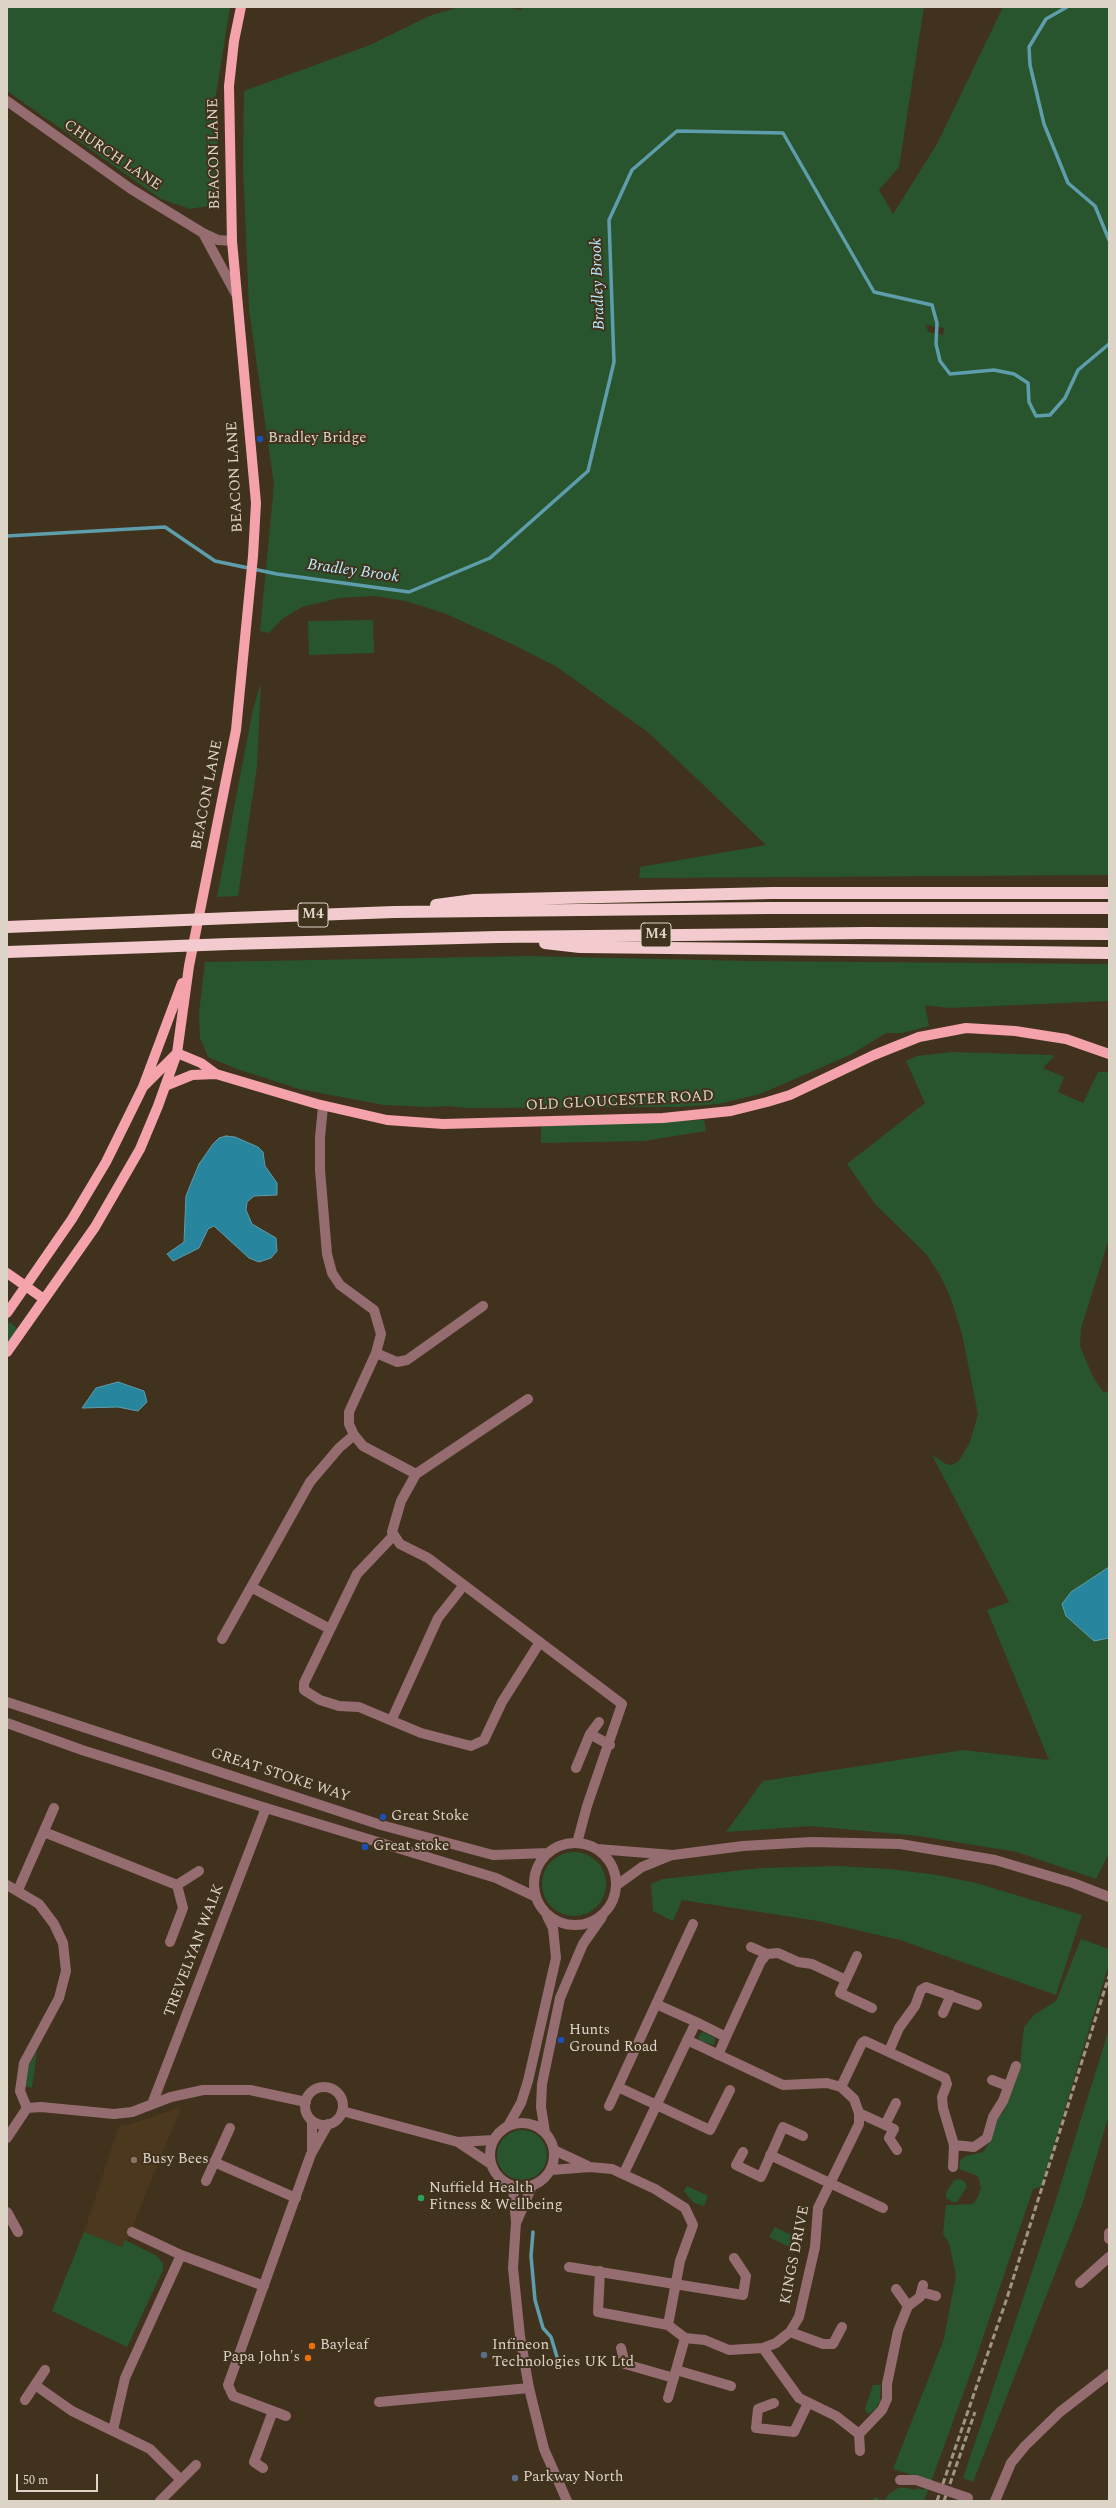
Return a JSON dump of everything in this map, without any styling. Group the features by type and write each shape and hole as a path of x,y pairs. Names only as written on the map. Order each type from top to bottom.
{"highway":[{"name":"M4","path":"394,912 474,900 772,893 1109,893"},
{"name":"M4","path":"7,927 394,912 785,908 1109,908"},
{"name":"M4","path":"7,952 229,944 498,937 866,932 1109,934"},
{"name":"M4","path":"1084,934 1109,937"},
{"name":"M4","path":"498,937 580,947 1109,953"}],"main road":[{"name":"BEACON LANE","path":"189,966 236,730 254,556 256,504 254,467 232,242 229,86 234,41 241,7"},
{"path":"7,1352 95,1227 140,1149 177,1053 189,966"},
{"path":"7,1313 72,1219 106,1162 143,1087 189,966"},
{"name":"OLD GLOUCESTER ROAD","path":"165,1086 192,1075 216,1074 323,1106 387,1120 442,1124 698,1116 731,1111 790,1095 874,1055 919,1037 966,1028 1015,1031 1066,1039 1109,1054"},
{"path":"143,1087 177,1053"},
{"name":"OLD GLOUCESTER ROAD","path":"177,1053 201,1063 216,1074"},
{"path":"7,1273 24,1287 44,1299"}],"street":[{"name":"CHURCH LANE","path":"7,101 131,189 203,233 218,240 232,242"},
{"path":"203,233 236,294"},
{"path":"323,1106 320,1138 320,1170 327,1254 332,1273 340,1285 374,1310 381,1334 376,1353 349,1412 349,1424 354,1435 363,1446 416,1474"},
{"path":"376,1353 397,1362 407,1360 483,1306"},
{"path":"528,1398 416,1474 401,1501 392,1532 400,1544 428,1558 622,1704 610,1745 587,1806 577,1843"},
{"path":"222,1639 310,1482 339,1448 354,1435"},
{"path":"394,1535 357,1574 304,1683 304,1690 320,1700 339,1706 360,1707 392,1719 421,1733 471,1746 484,1740 502,1702 540,1642"},
{"path":"392,1719 438,1618 464,1585"},
{"path":"251,1587 330,1629"},
{"name":"GREAT STOKE WAY","path":"7,1702 381,1825 493,1855 548,1853"},
{"path":"576,1768 590,1734 598,1722"},
{"path":"7,1723 82,1750 496,1878 536,1897"},
{"path":"590,1734 610,1745"},
{"path":"18,1890 54,1808"},
{"name":"TREVELYAN WALK","path":"152,2104 266,1808"},
{"path":"44,1832 177,1885"},
{"path":"491,2164 490,2152 494,2140 508,2126 521,2103 528,2081 556,1958 553,1928 536,1897 535,1874 548,1853 561,1845 577,1843 597,1849 673,1855 803,1842 855,1841 900,1844 995,1860 1072,1883 1109,1897"},
{"path":"458,2142 491,2164 500,2178 514,2186 532,2186 547,2177 551,2170 554,2150 545,2132 541,2106 542,2084 560,1998 570,1971 583,1944 611,1905 617,1885 611,1864 597,1849"},
{"path":"617,1885 642,1867 673,1855"},
{"path":"177,1885 199,1871"},
{"path":"170,1942 183,1908 177,1885"},
{"path":"7,1886 18,1890 39,1904 54,1924 63,1943 66,1971 60,1998 24,2064 20,2091 27,2108"},
{"path":"546,1914 555,1920 568,1925 585,1924 603,1915"},
{"path":"609,2106 693,1924"},
{"path":"751,1947 764,1958"},
{"path":"718,2055 764,1958 778,1953 798,1962 812,1964 846,1980"},
{"path":"857,1956 840,1993 872,2008"},
{"path":"889,2051 899,2028 915,2006 921,1990 930,1988 977,2005"},
{"path":"943,2013 951,1995"},
{"path":"656,2004 726,2037"},
{"path":"624,2174 696,2022"},
{"path":"687,2040 784,2085 827,2083 841,2087 854,2099 859,2113 894,2129 890,2138 897,2150"},
{"path":"841,2087 862,2043 870,2042 947,2080 942,2097 943,2108 954,2145 953,2167"},
{"path":"954,2145 974,2147 982,2143 987,2138 992,2117 1003,2101 1016,2066"},
{"path":"992,2080 1008,2086"},
{"path":"618,2087 710,2130 730,2090"},
{"path":"311,2154 312,2121 306,2112 306,2102 316,2089 328,2088 340,2096 342,2111 337,2120 328,2124 320,2124 312,2121"},
{"path":"27,2108 41,2107 114,2114 132,2112 152,2104 203,2090 250,2090 306,2102"},
{"path":"885,2125 896,2103"},
{"path":"7,2138 27,2108"},
{"path":"342,2111 458,2142 494,2140"},
{"name":"KINGS DRIVE","path":"685,2338 705,2340 729,2350 763,2348 776,2343 790,2332 799,2317 814,2247 818,2208 832,2183 859,2124 859,2113"},
{"path":"508,2126 527,2123 545,2132"},
{"path":"286,2416 233,2396 228,2385 311,2154 328,2124"},
{"path":"743,2152 736,2165 760,2177 783,2127 803,2136"},
{"path":"206,2181 230,2128"},
{"path":"554,2150 590,2167 624,2174 655,2189 685,2208 693,2225 680,2261 668,2325"},
{"path":"770,2155 883,2208"},
{"path":"214,2162 296,2198"},
{"path":"551,2170 590,2167"},
{"path":"514,2186 516,2222 513,2268 520,2336 529,2388 544,2449 566,2501"},
{"path":"516,2222 532,2186"},
{"path":"7,2212 18,2232"},
{"path":"132,2232 181,2255 264,2286"},
{"path":"1109,2233 1109,2239"},
{"path":"113,2430 125,2378 181,2255"},
{"path":"1080,2283 1109,2257"},
{"path":"569,2268 600,2271 744,2295 746,2276 734,2258"},
{"path":"600,2271 598,2312 668,2325 685,2338 668,2398"},
{"path":"896,2289 908,2306"},
{"path":"858,2434 882,2410 887,2399 887,2384 898,2331 908,2306 920,2297 922,2289 936,2296"},
{"path":"790,2332 823,2344 833,2344 842,2327"},
{"path":"621,2348 625,2364 731,2386"},
{"path":"763,2348 799,2398 836,2416 858,2434 860,2451"},
{"path":"26,2400 45,2370"},
{"path":"994,2501 1011,2463 1025,2446 1060,2412 1109,2374"},
{"path":"35,2385 72,2411 150,2449 181,2480"},
{"path":"379,2402 529,2388"},
{"path":"774,2403 758,2410 756,2428 794,2432 808,2403"},
{"path":"263,2468 254,2462 273,2411"},
{"path":"160,2501 196,2465"},
{"path":"900,2480 916,2480 972,2500"}],"shaded area":[{"name":"Busy Bees","path":"181,2107 127,2241 126,2238 122,2247 84,2232 119,2126 131,2124"}],"green space":[{"path":"7,7 230,7 215,101 221,188 219,204 190,209 161,199 7,91"},
{"path":"459,7 507,7 521,10 522,7 924,7 899,167 879,190 893,214 937,144 1003,7 1109,7 1109,875 639,878 640,867 766,845 649,733 557,667 512,644 444,613 405,601 375,596 339,598 302,607 282,619 269,633 260,631 274,485 249,309 243,163 244,91 370,45 429,16","holes":["926,325 944,328 943,335 928,332"]},
{"path":"373,620 374,653 309,655 308,621"},
{"path":"261,683 257,766 238,896 217,897 253,709"},
{"path":"528,956 750,961 1109,964 1109,1001 949,1008 925,1005 929,1026 902,1033 886,1033 852,1054 760,1094 718,1104 679,1107 467,1108 447,1106 428,1107 384,1105 299,1089 237,1069 208,1057 200,1038 199,1013 205,962"},
{"path":"952,1052 1052,1055 1054,1056 1043,1068 1064,1077 1058,1092 1083,1103 1098,1072 1109,1072 1109,1239 1081,1328 1080,1346 1093,1377 1104,1393 1109,1390 1109,1853 1096,1879 1017,1852 919,1836 811,1826 726,1832 763,1781 963,1750 1049,1760 987,1610 1009,1602 932,1455 946,1464 952,1465 959,1461 970,1442 978,1414 962,1334 951,1299 940,1275 926,1254 875,1204 847,1164 925,1103 906,1061 917,1056"},
{"path":"704,1120 706,1131 644,1141 541,1143 541,1125"},
{"path":"10,1322 19,1330 7,1347 7,1326"},
{"path":"574,1852 586,1855 597,1861 603,1872 606,1884 603,1896 597,1907 586,1913 574,1916 562,1913 551,1907 545,1896 542,1884 545,1872 551,1861 562,1855"},
{"path":"838,1866 890,1869 937,1875 976,1883 1082,1915 1056,1995 900,1940 818,1921 682,1900 673,1921 653,1911 651,1884 663,1879 761,1868"},
{"path":"1081,1939 1109,1949 1109,1964 1041,2187 1033,2189 974,2364 924,2501 884,2501 889,2494 898,2488 915,2490 916,2488 924,2490 928,2480 893,2469 944,2339 956,2275 949,2243 943,2234 946,2205 973,2204 978,2197 981,2188 978,2176 959,2169 960,2160 966,2156 983,2152 991,2140 997,2117 1003,2113 1019,2073 1024,2027 1034,2015 1056,2001"},
{"path":"1109,2029 1109,2115 1082,2205 973,2482 963,2478 1053,2209"},
{"path":"703,2032 715,2038 714,2045 700,2041 698,2037"},
{"path":"37,2051 32,2088 25,2086 27,2069"},
{"path":"522,2130 536,2134 543,2141 547,2155 543,2169 536,2176 522,2180 508,2176 501,2169 497,2155 501,2141 508,2134"},
{"path":"960,2179 965,2182 967,2187 957,2202 952,2202 946,2198 946,2193 954,2180"},
{"path":"687,2186 708,2196 704,2206 694,2203 684,2191"},
{"path":"775,2227 795,2237 789,2247 769,2237"},
{"path":"84,2232 122,2247 125,2240 157,2256 163,2264 163,2270 127,2347 52,2311"},
{"path":"873,2385 881,2385 880,2401 876,2409 868,2414 865,2409"},
{"path":"875,2497 884,2501 872,2501"}],"water":[{"path":"226,1136 235,1137 258,1147 263,1152 265,1166 277,1183 277,1195 254,1196 247,1202 246,1210 252,1224 276,1238 277,1251 271,1258 259,1262 249,1258 214,1226 208,1229 199,1248 173,1261 167,1254 184,1242 186,1196 199,1164 213,1144 219,1138"},
{"path":"118,1382 144,1391 147,1402 138,1411 118,1407 82,1408 96,1388"},
{"path":"1109,1567 1109,1638 1094,1641 1066,1616 1062,1604 1071,1592"}],"waterway":[{"name":"Bradley Brook","path":"1067,7 1046,19 1029,47 1030,65 1044,124 1068,183 1095,206 1109,240"},
{"name":"Bradley Brook","path":"7,536 165,527 215,561 277,574 409,592 490,558 588,471 614,362 609,220 632,170 677,131 783,133 874,292 932,305 937,323 936,344 940,361 950,374 994,370 1014,374 1028,383 1029,402 1036,416 1050,415 1065,398 1078,370 1109,344"},
{"path":"533,2232 531,2256 535,2300 543,2328 551,2337 560,2367"}],"railway":[{"path":"937,2501 1007,2298 1109,1976"},
{"path":"944,2501 975,2412"}],"place":[{"name":"Bradley Bridge","path":"260,439"},
{"name":"Great Stoke","path":"383,1817"},
{"name":"Great stoke","path":"365,1847"},
{"name":"Hunts Ground Road","path":"561,2040"},
{"name":"Busy Bees","path":"134,2160"},
{"name":"Nuffield Health Fitness & Wellbeing","path":"421,2198"},
{"name":"Bayleaf","path":"312,2346"},
{"name":"Infineon Technologies UK Ltd","path":"484,2355"},
{"name":"Papa John's","path":"308,2358"},
{"name":"Parkway North","path":"515,2478"}]}
